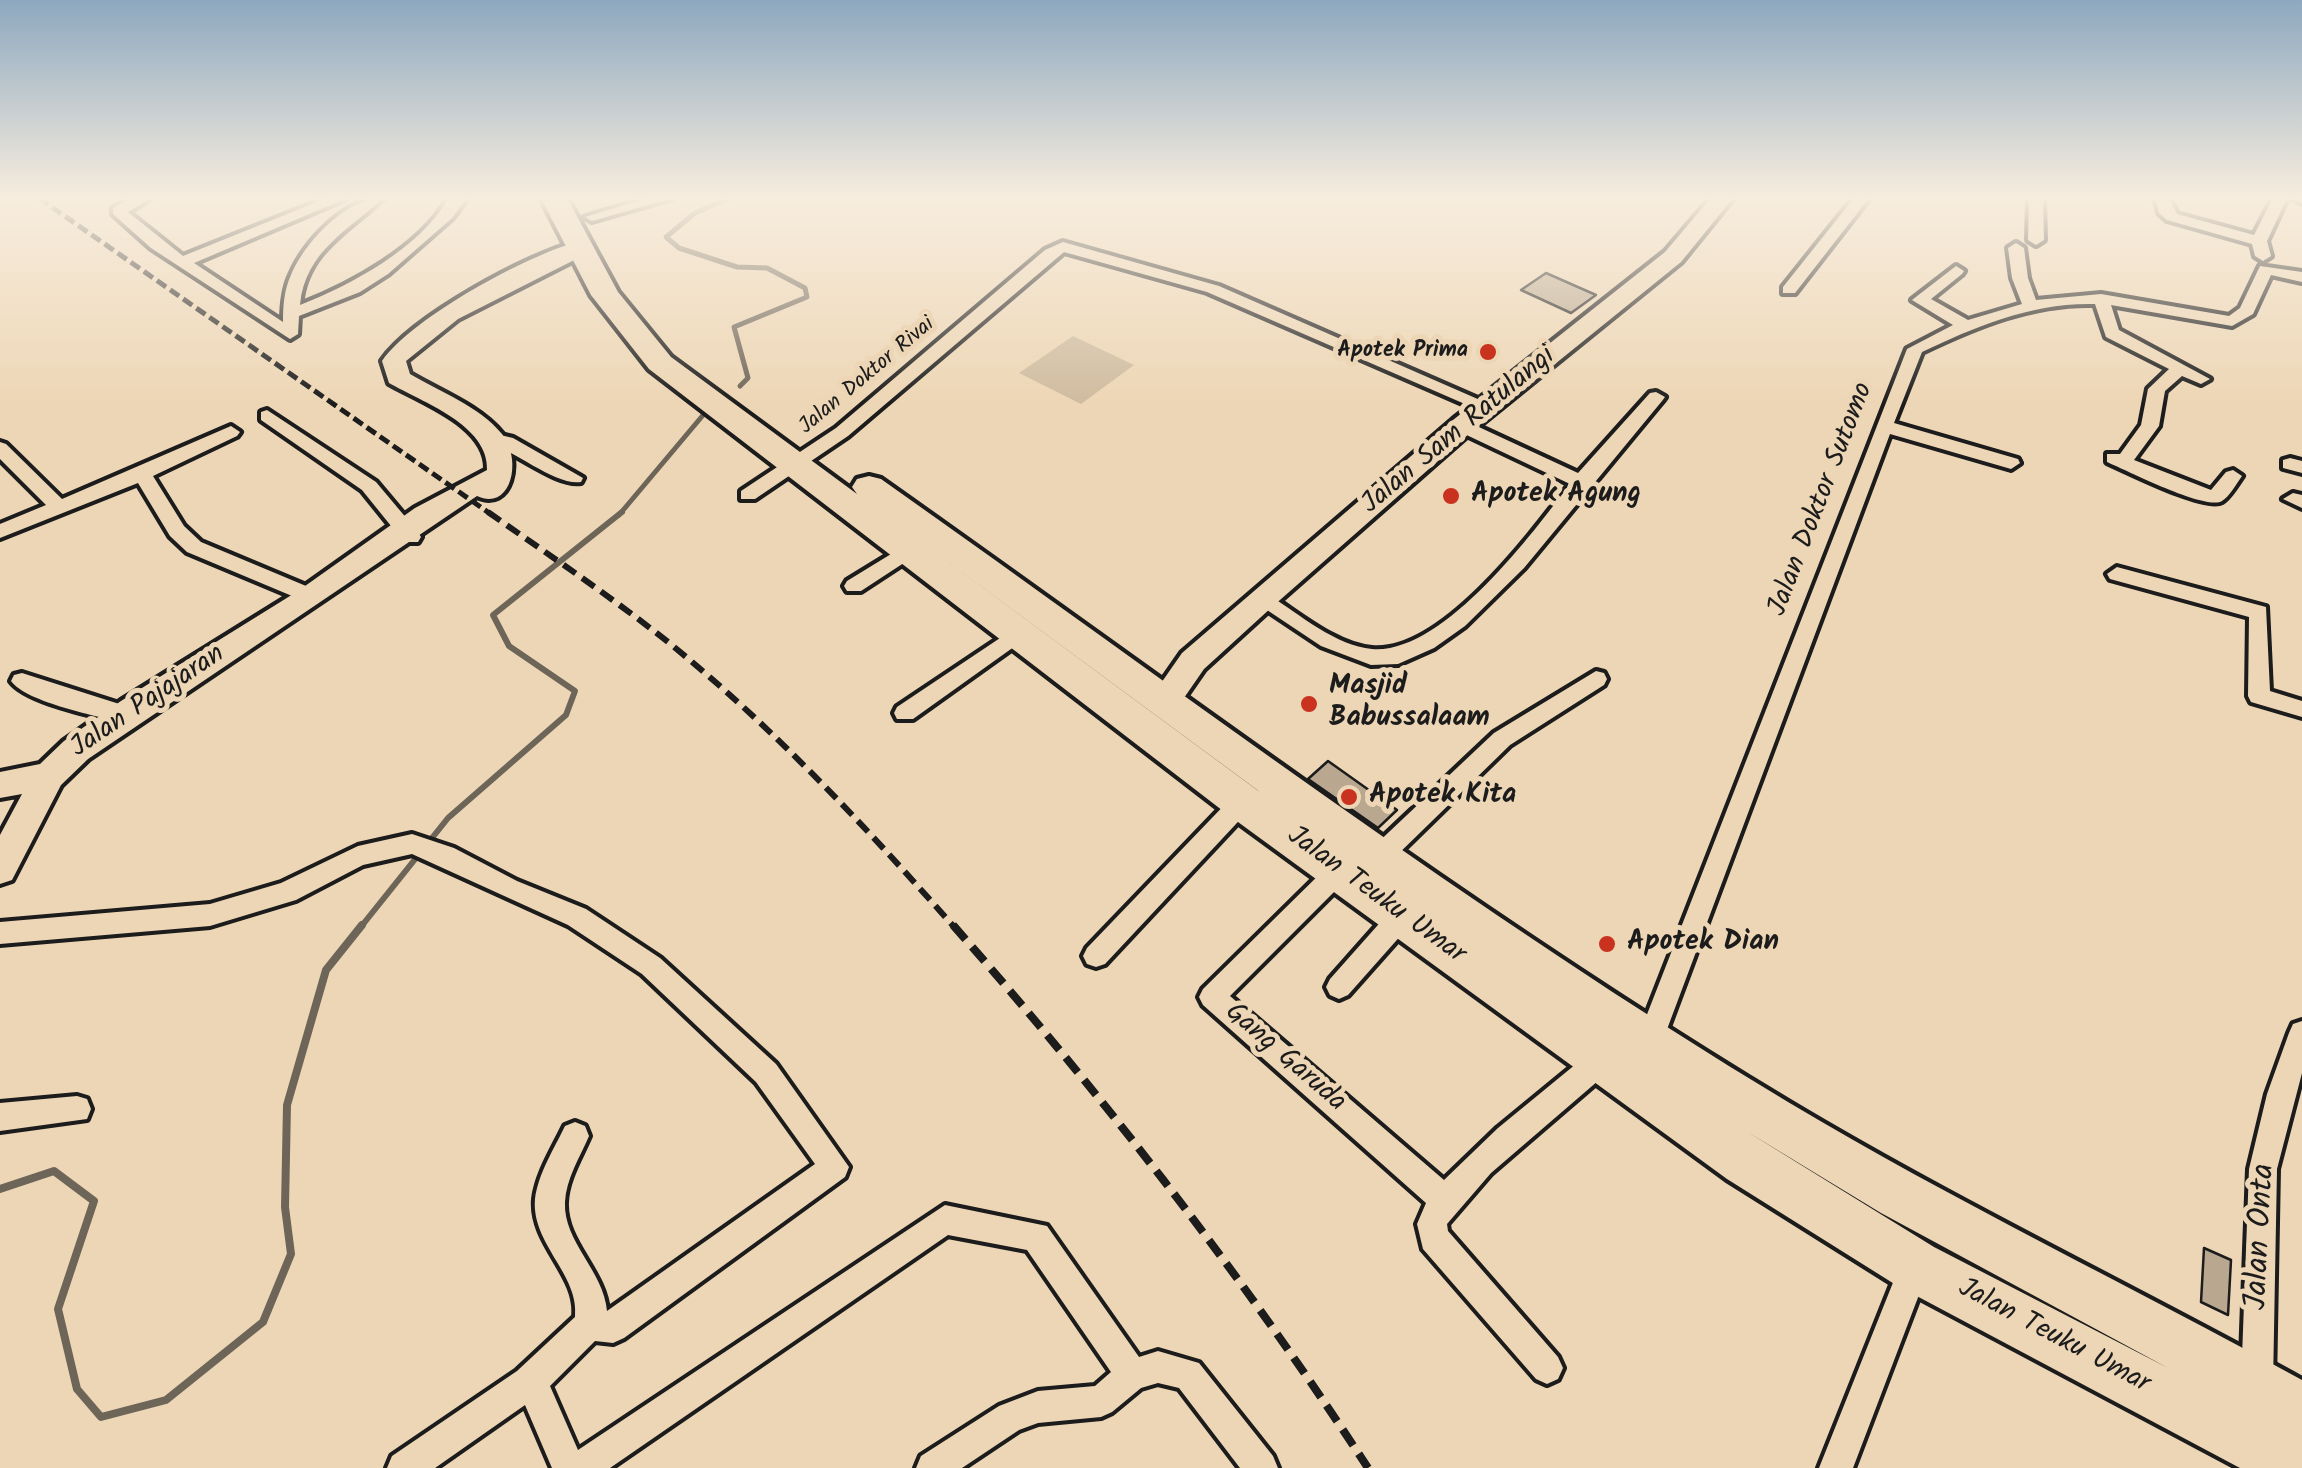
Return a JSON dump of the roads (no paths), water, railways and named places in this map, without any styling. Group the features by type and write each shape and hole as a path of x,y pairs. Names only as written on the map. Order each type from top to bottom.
{"highway":[{"name":"Jalan Teuku Umar","path":"591,267 623,322 660,363 805,457 1016,618"},
{"name":"Jalan Teuku Umar","path":"619,267 649,314 909,550 1123,680 1650,1040 1819,1148 2279,1398"},
{"name":"Jalan Teuku Umar","path":"1123,680 1242,802 1799,1197 2250,1455 2300,1468"}],"street":[{"path":"190,267 290,334 293,291 303,267"},
{"path":"293,313 354,288 387,267"},
{"path":"545,267 446,319 408,344 394,360 398,378 496,440 507,442 574,478"},
{"name":"Jalan Doktor Rivai","path":"748,495 805,457 1033,267"},
{"name":"Jalan Doktor Rivai","path":"1133,267 1213,289 1487,407"},
{"name":"Jalan Sam Ratulangi","path":"1123,680 1192,662 1462,426 1661,267"},
{"path":"1789,290 1808,267"},
{"path":"2018,267 2032,307"},
{"path":"2266,269 2302,277"},
{"name":"Jalan Doktor Sutomo","path":"1650,1040 1915,350 2032,307 2101,299 2232,321 2247,311 2266,269"},
{"path":"1956,271 1920,300 1969,327"},
{"path":"2101,299 2108,330 2201,379"},
{"path":"2180,368 2158,389 2150,426 2119,460 2215,497 2233,476"},
{"path":"1262,600 1372,658 1410,654 1461,620 1656,397"},
{"path":"267,416 368,486 405,532"},
{"path":"1462,426 1581,482"},
{"path":"1884,426 2011,463"},
{"path":"0,531 142,474 231,432"},
{"name":"Jalan Pajajaran","path":"1,864 48,776 76,750 405,532 480,498 501,474 503,452 496,440"},
{"path":"0,448 59,507"},
{"path":"142,474 177,532 194,547 311,596"},
{"path":"854,586 909,550"},
{"path":"2117,574 2259,612 2258,696 2302,709"},
{"path":"904,713 1016,618"},
{"path":"1381,855 1502,739 1596,679"},
{"path":"22,680 52,694 127,715"},
{"path":"0,785 48,776"},
{"path":"1096,956 1242,802"},
{"path":"0,933 210,914 287,892 358,856 412,844 446,855 508,888 577,917 650,966 766,1073 835,1167 613,1327 588,1326"},
{"name":"Gang Garuda","path":"1339,872 1212,996 1446,1200"},
{"path":"1339,987 1402,916"},
{"name":"Jalan Onta","path":"2279,1398 2260,1209 2263,1169 2281,1094 2302,1033"},
{"path":"1548,1368 1434,1238 1432,1221 1446,1200 1603,1059"},
{"path":"0,1117 77,1109"},
{"path":"404,1468 440,1459 588,1326 592,1308 586,1283 556,1236 548,1210 550,1189 575,1136"},
{"path":"581,1468 945,1220 1036,1237 1132,1374"},
{"path":"1836,1468 1916,1266"},
{"path":"933,1468 1010,1416 1038,1406 1100,1401 1132,1374 1158,1366 1188,1374 1261,1468"},
{"path":"530,1378 568,1468"}],"waterway":[{"path":"735,267 767,268 805,288 807,297 734,327 748,378 740,386"},
{"path":"621,513 704,414"},
{"path":"360,928 448,818 566,715 575,691 509,646 493,615 621,513"},
{"path":"0,1189 54,1171 94,1201 58,1309 77,1389 101,1417 166,1400 263,1322 291,1254 285,1207 287,1105 326,970 362,925"}],"railway":[{"path":"137,267 492,515"},
{"path":"488,512 624,608 745,708 818,779 955,928"},
{"path":"953,925 1064,1055 1222,1257 1368,1468"}],"place":[{"name":"Apotek Prima","path":"1488,352"},
{"name":"Apotek Agung","path":"1451,496"},
{"name":"Masjid Babussalaam","path":"1309,704"},
{"name":"Apotek Kita","path":"1349,797"},
{"name":"Apotek Dian","path":"1607,944"}]}
